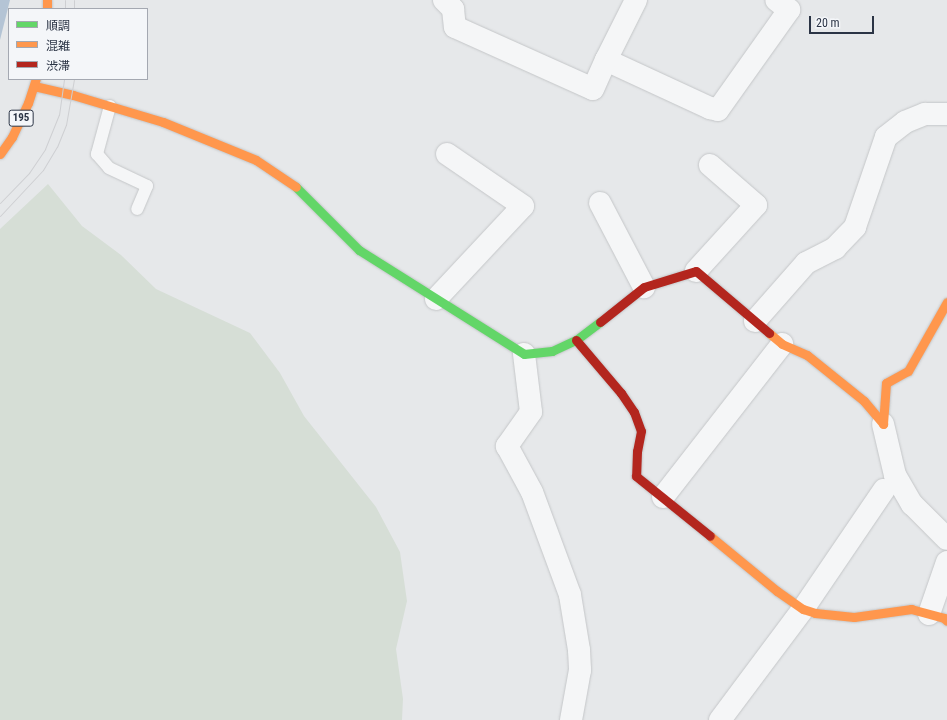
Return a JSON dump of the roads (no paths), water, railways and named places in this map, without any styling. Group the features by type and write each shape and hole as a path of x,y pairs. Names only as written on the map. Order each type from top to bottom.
{"main road":[{"path":"35,83 163,122 256,160 295,185 359,250 524,354 552,351 576,340 644,287 696,271 782,344 807,355 864,401 883,424"},
{"name":"195","path":"0,154 12,137 28,103 35,83"},
{"path":"883,424 886,383 908,371 947,302"},
{"path":"576,340 621,392 634,412 641,431 637,451 636,476 663,496 777,591 803,609 854,617 911,609 938,618"}],"street":[{"path":"444,0 454,9 456,27 593,89 636,0"},
{"path":"606,60 710,108 718,110 789,10 776,0"},
{"path":"755,321 806,263 835,248 855,227 886,137 905,122 926,114 947,114"},
{"path":"436,299 523,206 447,154"},
{"path":"696,271 756,206 710,165"},
{"path":"600,203 644,287"},
{"path":"663,496 782,344"},
{"path":"524,354 531,412 507,446 532,492 570,595 580,657 580,670 572,720"},
{"path":"883,424 895,475 912,504 947,539"},
{"path":"720,720 803,609 884,490"},
{"path":"938,618 947,562"}],"lane":[{"path":"110,106 97,154 109,168 147,186 138,209"}],"water":[{"path":"0,0 10,0 0,40"}],"tram line":[{"path":"65,0 65,8"},
{"path":"74,0 74,8"},
{"path":"0,203 29,173 45,149 59,115 64,80"},
{"path":"0,216 43,170 57,147 66,125 74,80"}]}
